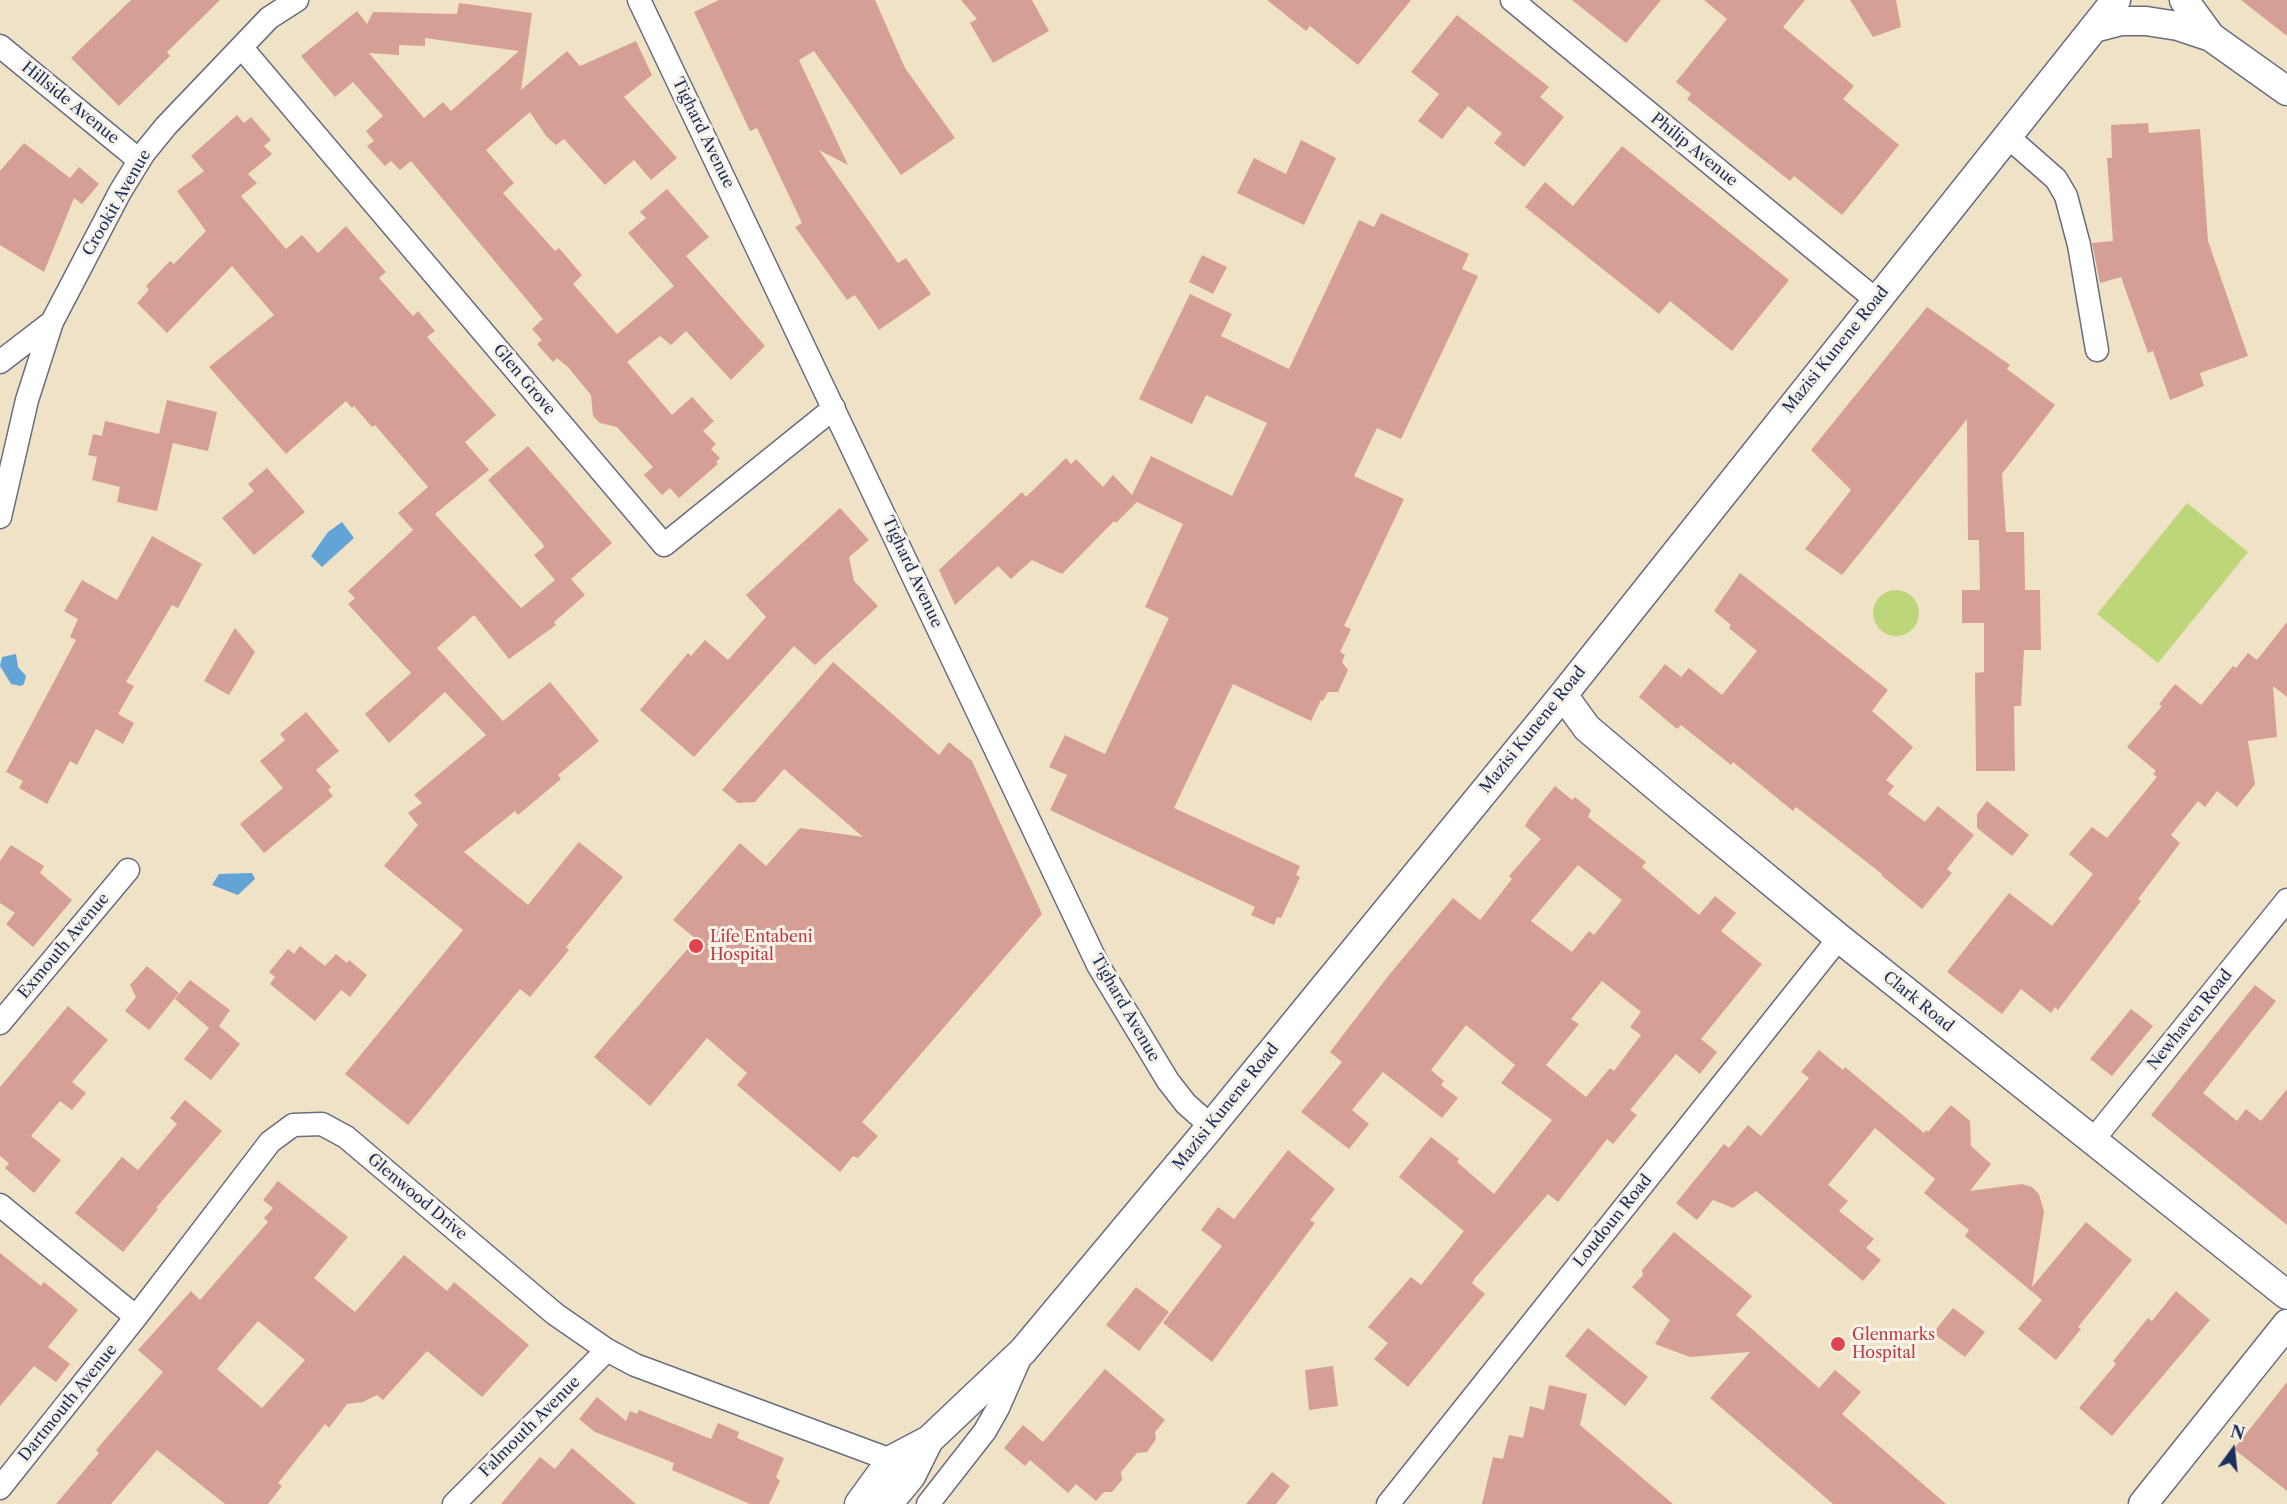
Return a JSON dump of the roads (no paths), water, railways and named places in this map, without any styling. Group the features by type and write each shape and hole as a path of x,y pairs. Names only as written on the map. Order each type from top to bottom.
{"street":[{"name":"Crookit Avenue","path":"0,362 52,322 140,160 166,126 269,18 297,0"},
{"name":"Tighard Avenue","path":"639,0 1098,965 1168,1081 1186,1104 1211,1126"},
{"name":"Philip Avenue","path":"1512,0 1876,300"},
{"name":"Mazisi Kunene Road","path":"859,1504 901,1468 1023,1351 1211,1126 1563,694 2116,0"},
{"path":"2184,0 2211,37"},
{"path":"2094,28 2121,21 2146,21 2178,26 2211,37 2287,91"},
{"name":"Hillside Avenue","path":"0,46 140,160"},
{"name":"Glen Grove","path":"242,48 664,545 834,408"},
{"path":"2007,136 2056,179 2066,196 2079,245 2097,350"},
{"path":"0,517 27,400 52,322"},
{"name":"Clark Road","path":"1563,694 1587,728 1839,938 2287,1295"},
{"name":"Exmouth Avenue","path":"0,1023 128,870"},
{"name":"Newhaven Road","path":"2093,1140 2287,900"},
{"name":"Loudoun Road","path":"1388,1504 1839,938"},
{"name":"Glenwood Drive","path":"136,1317 270,1142 293,1125 322,1124 346,1137 555,1314 606,1350 635,1365 901,1468"},
{"path":"0,1205 136,1317"},
{"name":"Dartmouth Avenue","path":"0,1488 136,1317"},
{"path":"2143,1504 2287,1324"},
{"name":"Falmouth Avenue","path":"454,1504 606,1350"},
{"path":"928,1504 985,1431 998,1408 1023,1351"},
{"name":"Mazisi Kunene Road","path":"888,1504 901,1468"}],"water":[{"path":"342,522 354,538 322,567 311,556 328,532"},
{"path":"16,654 18,667 26,676 21,686 11,684 0,666 2,657"},
{"path":"252,873 255,879 238,895 212,885 219,874"}],"place":[{"name":"Life Entabeni Hospital","path":"696,946"},
{"name":"Glenmarks Hospital","path":"1838,1344"}]}
